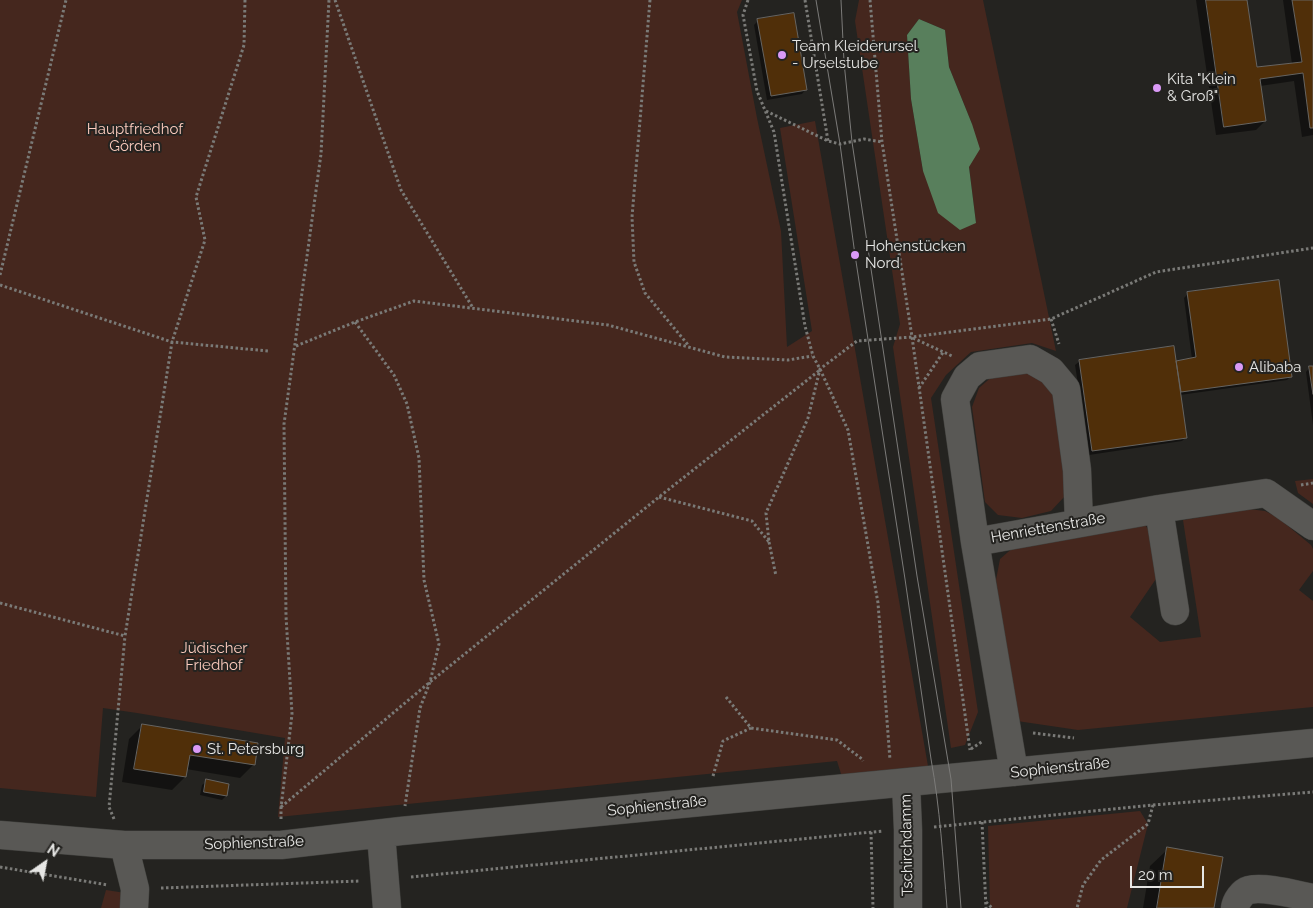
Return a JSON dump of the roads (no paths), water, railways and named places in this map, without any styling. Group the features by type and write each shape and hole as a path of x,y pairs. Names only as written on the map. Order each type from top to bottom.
{"street":[{"path":"974,542 955,399 967,377 980,366 1030,359 1051,371 1066,389 1078,470 1079,522"},
{"name":"Henriettenstraße","path":"1014,772 974,542 1079,522 1266,493 1313,526"},
{"path":"1159,509 1175,611"},
{"name":"Sophienstraße","path":"0,835 124,845 281,845 391,832 1313,743"},
{"name":"Tschirchdamm","path":"906,782 908,908"},
{"path":"387,908 385,880 391,832"},
{"path":"124,845 134,898"},
{"path":"1235,908 1236,901 1247,890 1261,889 1313,898"}],"tram line":[{"path":"816,0 840,144 937,796 947,908"},
{"path":"841,0 844,62 852,142 917,576 951,779 961,908"}],"place":[{"name":"Team Kleiderursel - Urselstube","path":"782,55"},
{"name":"Kita \"Klein & Groß\"","path":"1157,88"},
{"name":"Hohenstücken Nord","path":"855,255"},
{"name":"Alibaba","path":"1239,367"},
{"name":"St. Petersburg","path":"197,749"}],"park label":[{"name":"Hauptfriedhof Görden","path":"135,138"},
{"name":"Jüdischer Friedhof","path":"214,656"}]}
